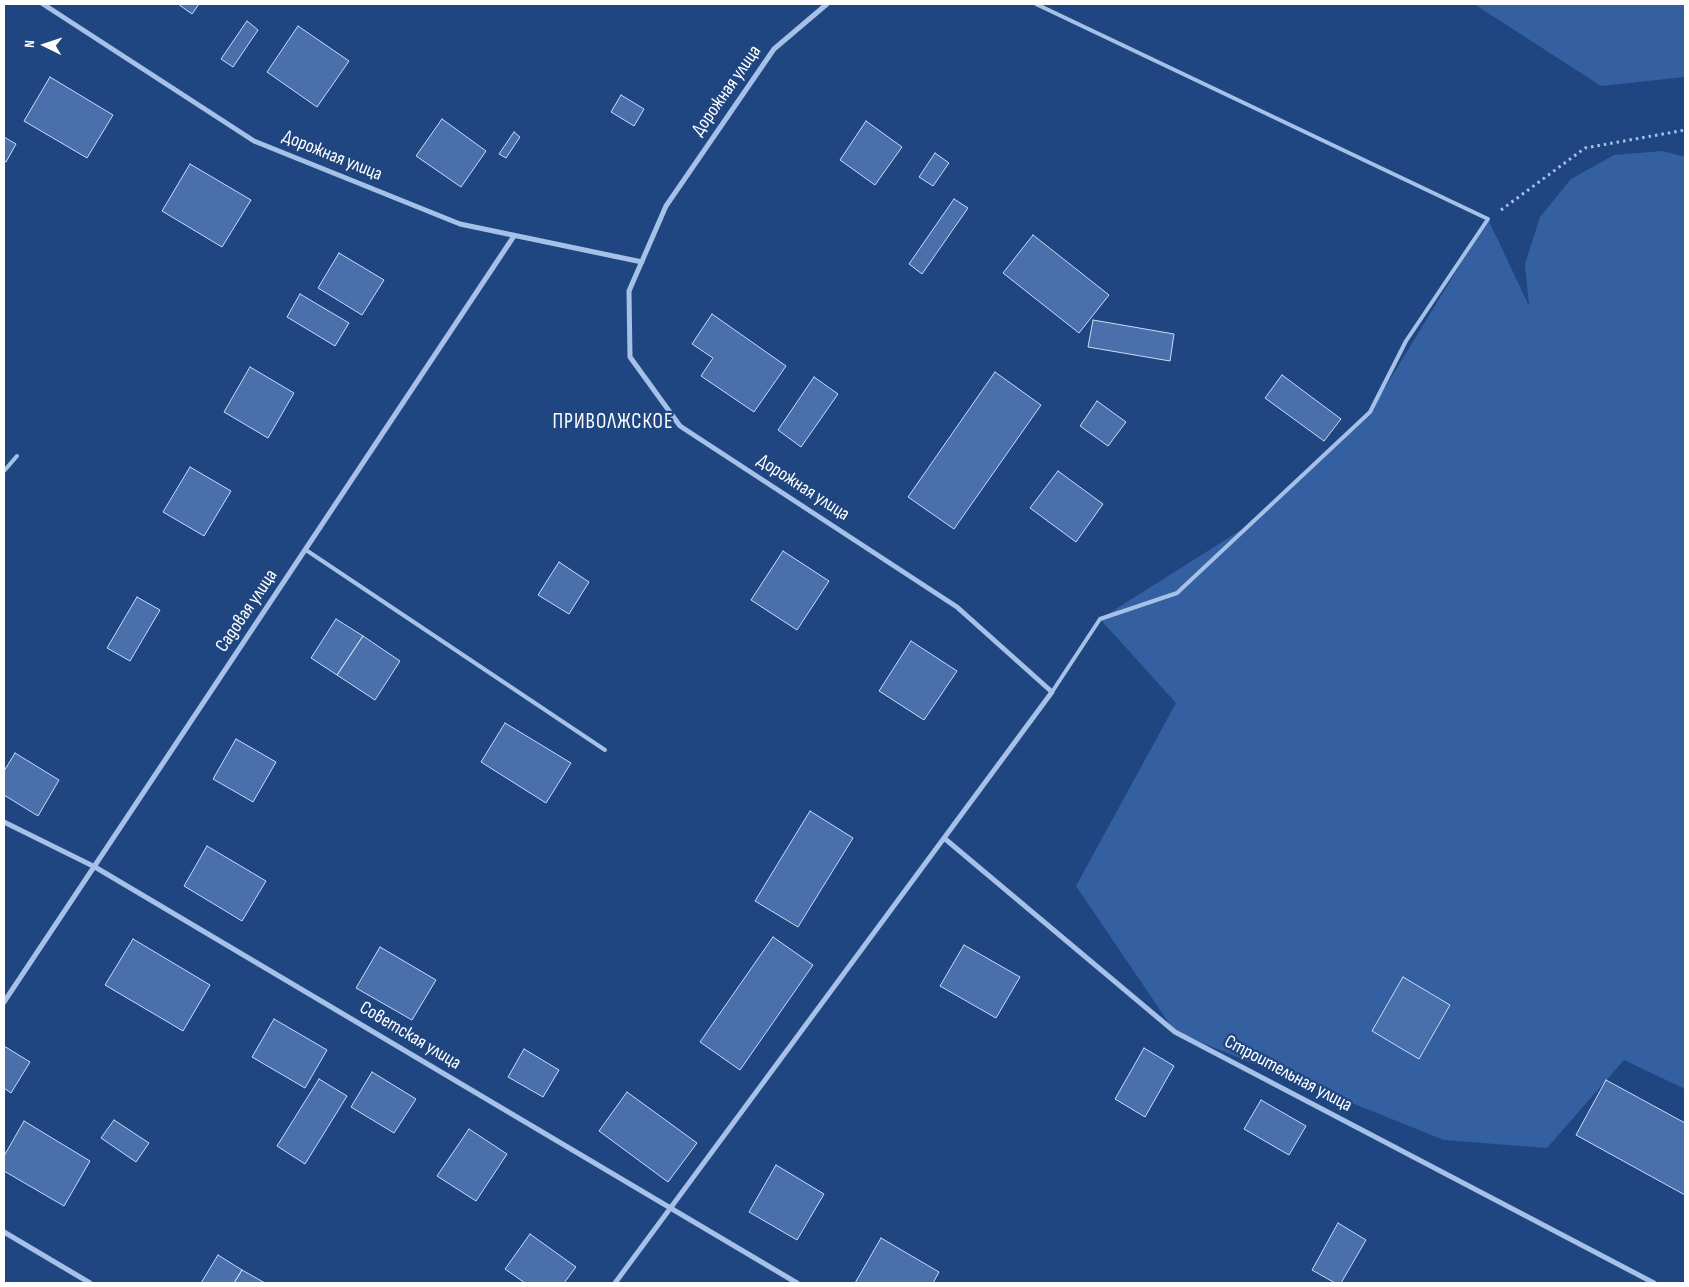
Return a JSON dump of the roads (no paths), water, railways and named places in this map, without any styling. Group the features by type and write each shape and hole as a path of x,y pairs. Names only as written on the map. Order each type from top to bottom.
{"street":[{"name":"Дорожная улица","path":"43,4 254,141 460,224 642,262"},
{"name":"Дорожная улица","path":"828,4 774,49 666,206 629,291 630,358 680,426 957,606 1052,692"},
{"name":"Садовая улица","path":"4,1002 514,236"},
{"path":"615,1283 1052,692"},
{"name":"Советская улица","path":"4,822 95,867 797,1283"},
{"name":"Строительная улица","path":"944,838 1175,1032 1654,1283"},
{"path":"4,1232 90,1283"}],"lane":[{"path":"1036,4 1488,219 1406,341 1370,412 1177,593 1100,619 1052,692"},
{"path":"4,471 17,456"},
{"path":"306,550 605,750"}],"district":[{"name":"ПРИВОЛЖСКОЕ","path":"613,423"}]}
